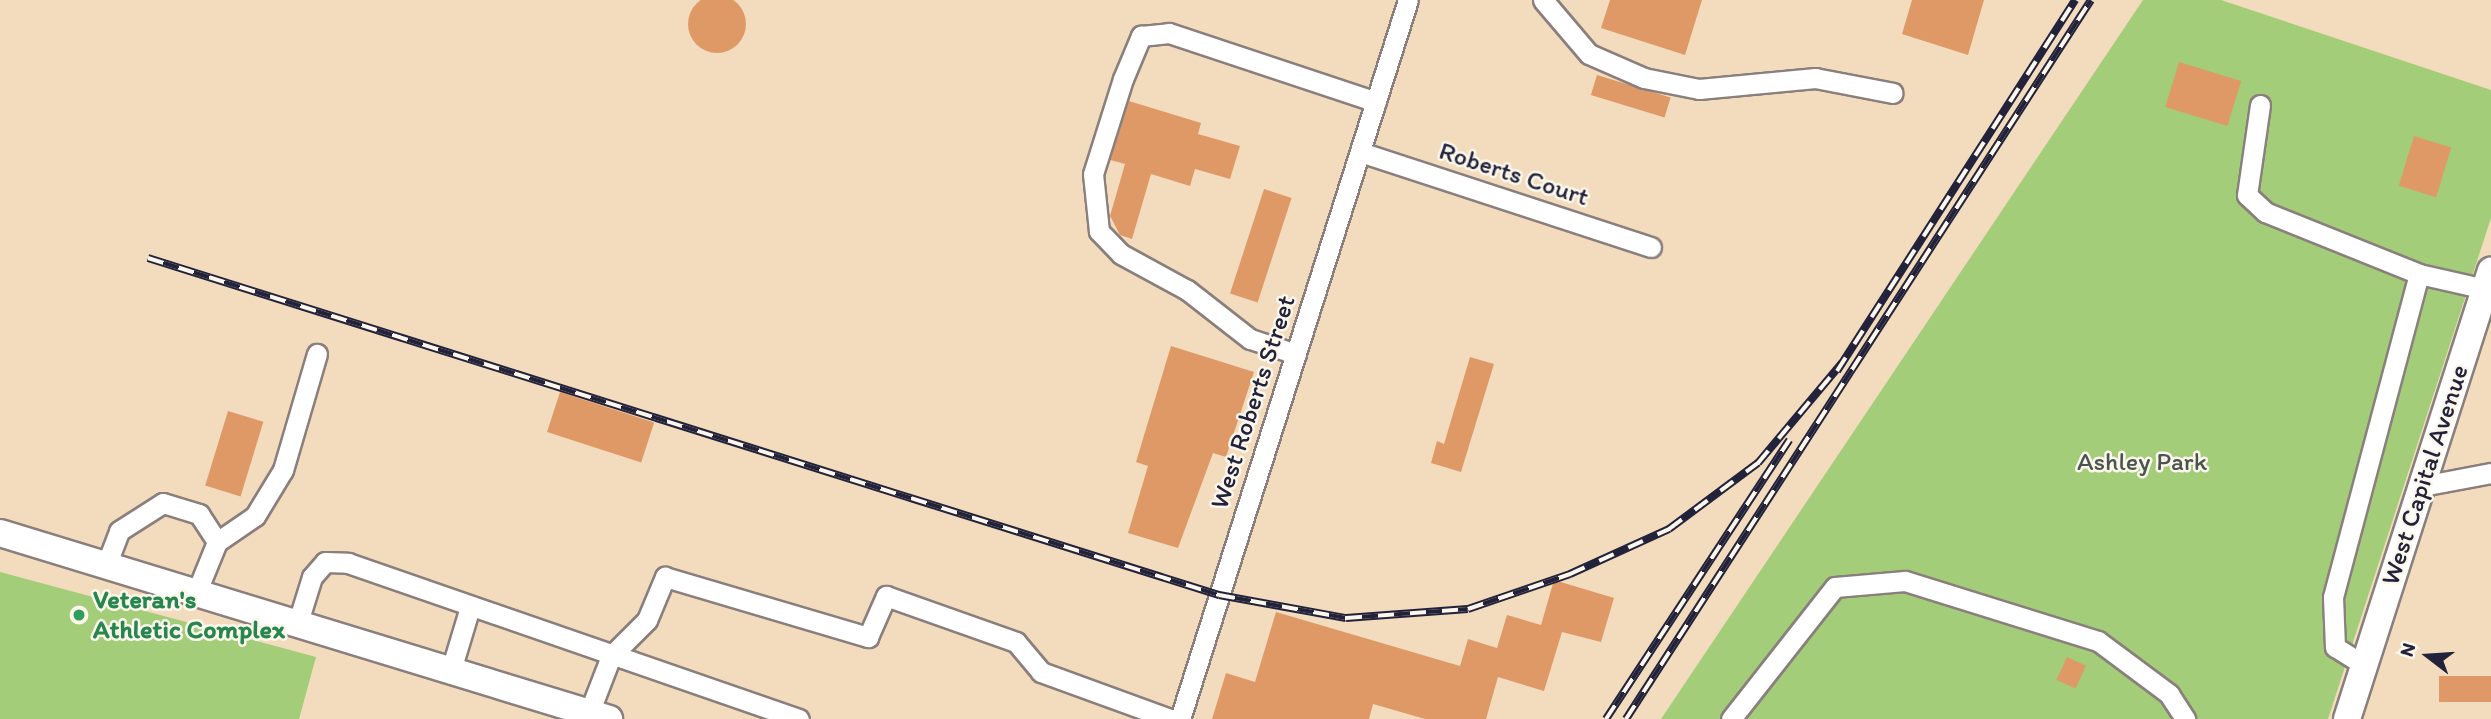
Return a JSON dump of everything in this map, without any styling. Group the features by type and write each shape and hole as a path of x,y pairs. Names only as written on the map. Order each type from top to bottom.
{"main road":[{"name":"West Capital Avenue","path":"2347,719 2488,280"},
{"path":"0,533 107,563 599,716"}],"street":[{"name":"West Roberts Street","path":"1180,719 1408,0"},
{"path":"1543,0 1589,54 1644,78 1699,89 1815,78 1893,93"},
{"path":"1296,354 1250,339 1187,290 1121,254 1099,231 1093,174 1123,79 1141,36 1169,33 1376,102"},
{"path":"2260,105 2247,195 2265,212 2311,233 2419,274 2488,280"},
{"name":"Roberts Court","path":"1360,152 1651,247"},
{"path":"2364,665 2335,648 2333,597 2419,274"},
{"path":"197,591 217,542 255,516 283,470 317,354"},
{"path":"2422,486 2491,473"},
{"path":"107,563 119,531 163,503 199,514 217,542"},
{"path":"298,622 312,577 325,562 348,563 799,719"},
{"path":"599,716 611,656 646,620 665,576 869,637 886,596 1016,642 1041,672 1170,719"},
{"path":"1731,719 1835,587 1905,580 2098,640 2169,694 2185,719"},
{"path":"451,670 470,607"}],"green space":[{"name":"Ashley Park","path":"2143,0 2221,0 2491,90 2491,218 2328,719 1661,719"},
{"name":"Veteran's Athletic Complex","path":"0,572 316,657 299,719 0,719"}],"building":[{"path":"711,-5 723,-5 738,3 746,18 746,30 738,45 723,53 711,53 696,45 688,30 688,18 696,3"},
{"path":"1610,0 1702,0 1685,55 1601,28"},
{"path":"1912,0 1984,0 1968,55 1902,34"},
{"path":"2179,62 2241,81 2227,126 2165,107"},
{"path":"1597,75 1671,98 1664,118 1591,95"},
{"path":"1129,101 1201,123 1198,134 1240,146 1230,179 1195,169 1190,186 1151,174 1132,239 1120,235 1110,216 1125,164 1110,160"},
{"path":"2414,136 2451,147 2436,197 2399,186"},
{"path":"1264,189 1292,198 1258,303 1230,294"},
{"path":"1171,346 1254,372 1226,457 1213,453 1178,548 1128,533 1148,466 1136,462"},
{"path":"1470,357 1494,364 1461,472 1431,463 1437,441 1444,444"},
{"path":"560,392 654,423 641,463 547,432"},
{"path":"228,411 263,422 241,496 205,486"},
{"path":"1554,580 1614,598 1601,642 1562,632 1544,691 1498,677 1486,719 1425,719 1373,704 1369,719 1212,719 1226,673 1255,682 1276,612 1460,666 1468,639 1497,648 1507,615 1541,625"},
{"path":"2067,657 2086,666 2075,689 2056,680"},
{"path":"2439,676 2491,676 2491,702 2439,702"}],"railway":[{"path":"1837,371 2075,0"},
{"path":"1626,719 2091,0"},
{"path":"148,258 1219,595 1346,618 1468,609 1570,574 1669,529 1758,463 1842,363"},
{"path":"1606,719 1789,440"}],"place":[{"name":"Veteran's Athletic Complex","path":"79,615"}]}
